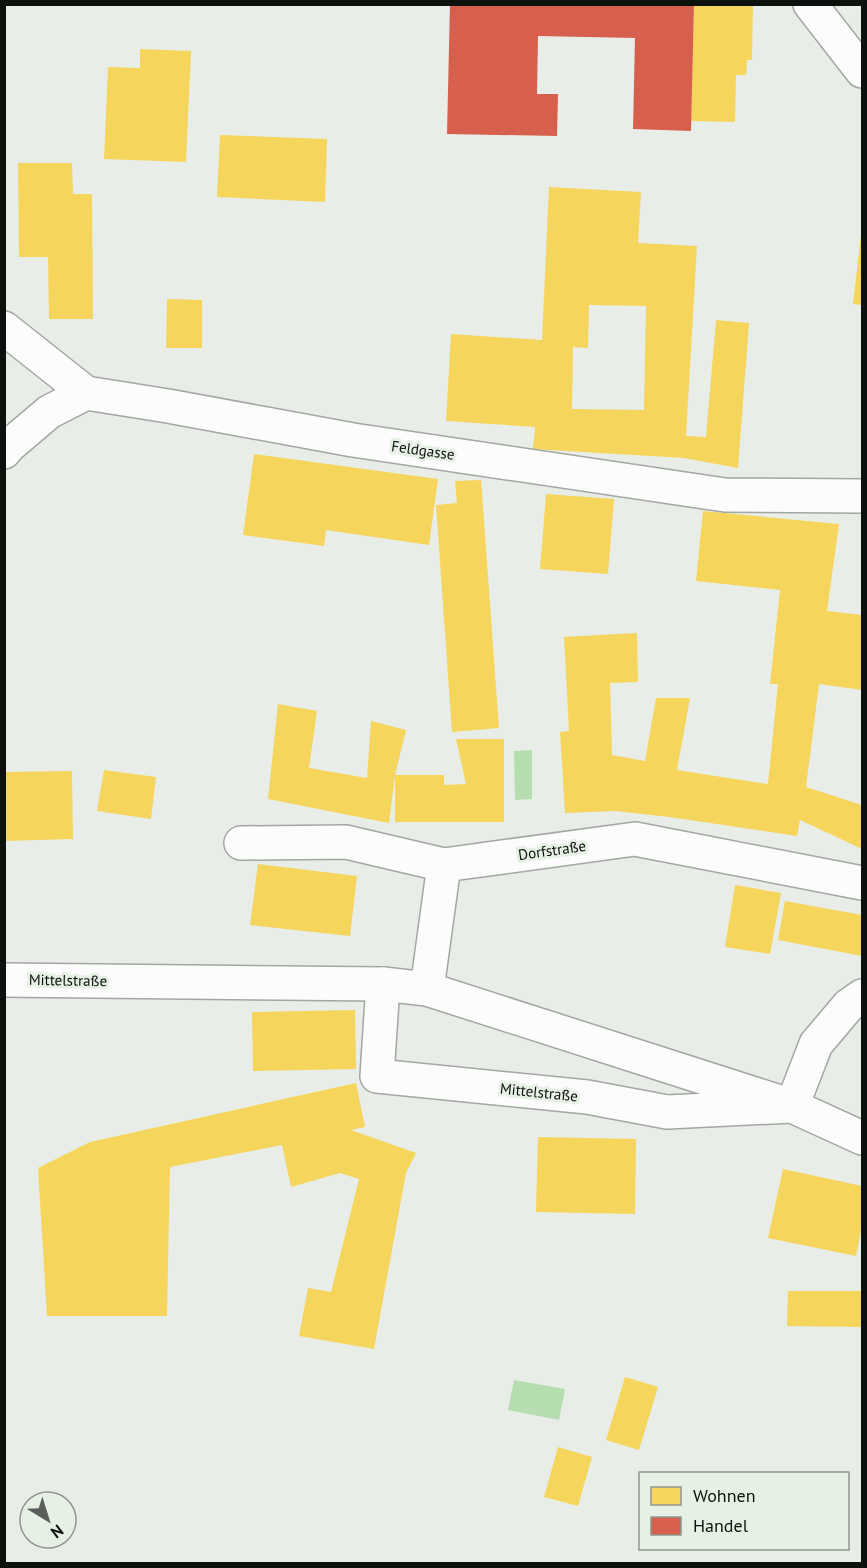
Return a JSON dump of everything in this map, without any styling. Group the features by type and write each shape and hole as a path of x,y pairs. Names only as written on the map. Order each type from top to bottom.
{"street":[{"path":"810,4 862,71"},
{"path":"4,328 86,393 48,411 4,452"},
{"name":"Feldgasse","path":"86,393 353,440 725,495 862,496"},
{"name":"Dorfstraße","path":"241,843 346,842 444,866 635,839 862,884"},
{"path":"427,989 444,866"},
{"name":"Mittelstraße","path":"4,980 383,984 427,989 792,1106 862,1138"},
{"name":"Mittelstraße","path":"383,984 377,1076 587,1097 668,1112 792,1106"},
{"path":"792,1106 816,1044 849,1005 862,996"}],"shaded area":[{"path":"532,750 532,799 515,800 514,751"},
{"path":"514,1380 565,1389 559,1420 508,1410"}],"building: Wohnen":[{"path":"694,4 753,4 752,60 747,60 746,75 736,75 735,122 691,121"},
{"path":"140,49 191,51 186,162 104,159 108,67 140,68"},
{"path":"220,135 327,139 325,202 217,197"},
{"path":"18,163 72,163 73,194 92,194 93,319 49,319 48,257 19,257"},
{"path":"549,187 641,192 638,243 697,246 686,436 706,437 716,320 749,323 738,468 684,458 533,449 535,427 446,421 451,334 542,340","holes":["589,305 646,306 644,410 572,409 573,347 588,348"]},
{"path":"862,234 862,305 853,304"},
{"path":"167,299 202,300 202,348 166,348"},
{"path":"254,454 438,479 429,545 326,530 324,546 243,535"},
{"path":"481,480 499,728 452,732 436,505 457,503 455,481"},
{"path":"546,494 614,499 608,574 540,569"},
{"path":"703,511 839,524 827,611 862,615 862,690 819,684 806,787 862,805 862,849 800,820 797,836 615,811 565,813 560,732 569,731 564,637 637,633 638,682 610,683 612,755 645,761 656,698 690,698 677,770 768,784 778,684 770,684 780,590 696,581"},
{"path":"278,704 317,711 309,768 367,778 371,721 406,730 395,775 389,823 268,799"},
{"path":"456,739 504,739 504,822 395,822 395,775 444,775 444,785 466,784"},
{"path":"104,770 156,777 151,819 97,811"},
{"path":"72,771 73,839 4,841 4,772"},
{"path":"258,864 357,876 350,936 250,925"},
{"path":"735,885 781,893 770,954 725,947"},
{"path":"785,901 862,915 862,956 778,940"},
{"path":"355,1010 356,1069 253,1071 252,1012"},
{"path":"356,1083 365,1127 351,1130 416,1153 406,1173 374,1349 299,1336 308,1288 331,1292 359,1179 340,1173 291,1187 282,1145 170,1167 167,1316 47,1316 38,1168 90,1142"},
{"path":"538,1137 636,1139 635,1214 536,1212"},
{"path":"783,1169 862,1186 862,1225 856,1256 768,1238"},
{"path":"788,1291 862,1291 862,1327 787,1326"},
{"path":"625,1377 658,1387 639,1450 606,1440"},
{"path":"558,1447 592,1457 578,1506 544,1497"}],"building: Handel":[{"path":"450,4 694,4 691,131 633,129 635,38 538,36 537,94 558,94 557,136 447,134"}]}
